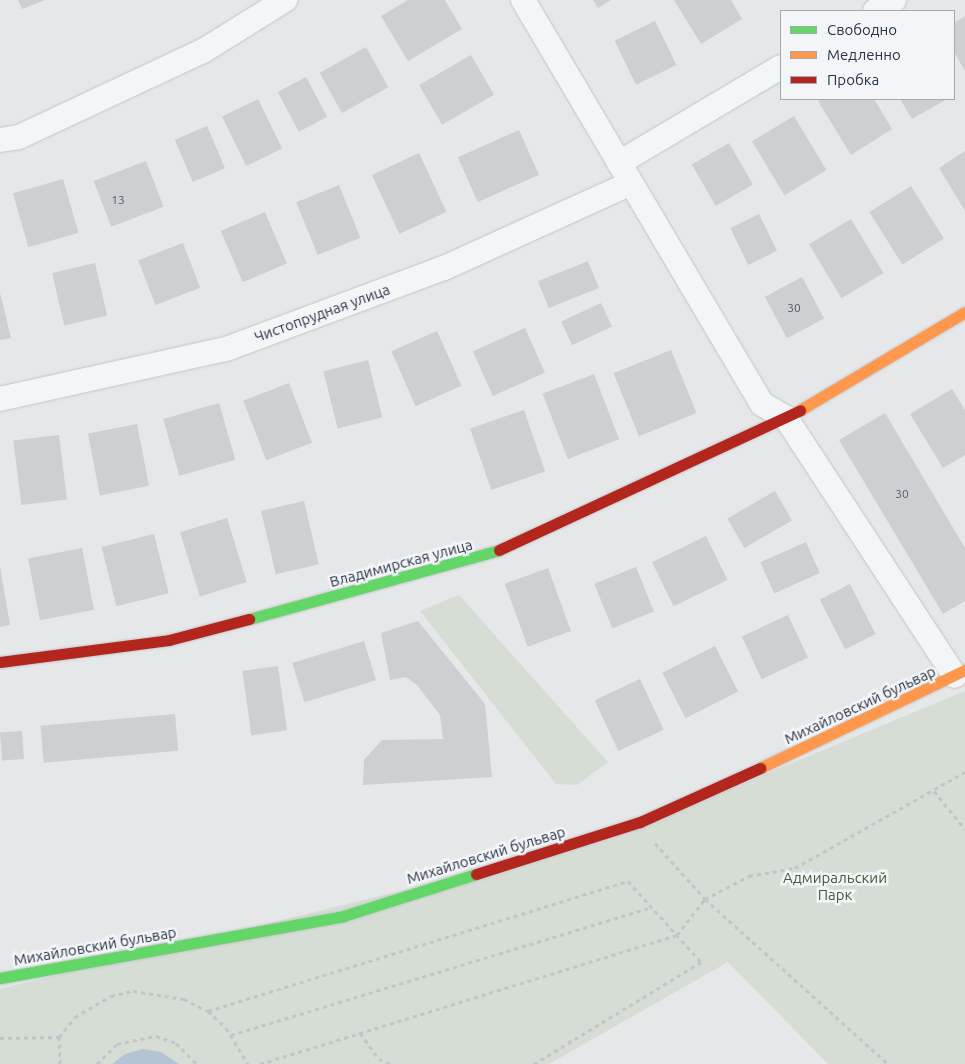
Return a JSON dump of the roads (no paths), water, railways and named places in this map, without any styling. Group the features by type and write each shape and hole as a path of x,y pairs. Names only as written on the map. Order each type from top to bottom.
{"street":[{"path":"0,140 19,137 203,50 286,0"},
{"path":"523,0 762,404 786,418 960,673"},
{"path":"877,10 894,0"},
{"name":"Чистопрудная улица","path":"0,399 226,349 444,268 624,173 780,68"},
{"name":"Владимирская улица","path":"0,662 169,640 483,557 786,418 965,312"},
{"name":"Михайловский бульвар","path":"0,978 343,916 631,825 960,673"}],"water":[{"path":"143,1049 161,1052 179,1064 112,1064 125,1054"}],"park label":[{"name":"Адмиральский Парк","path":"835,886"}]}
